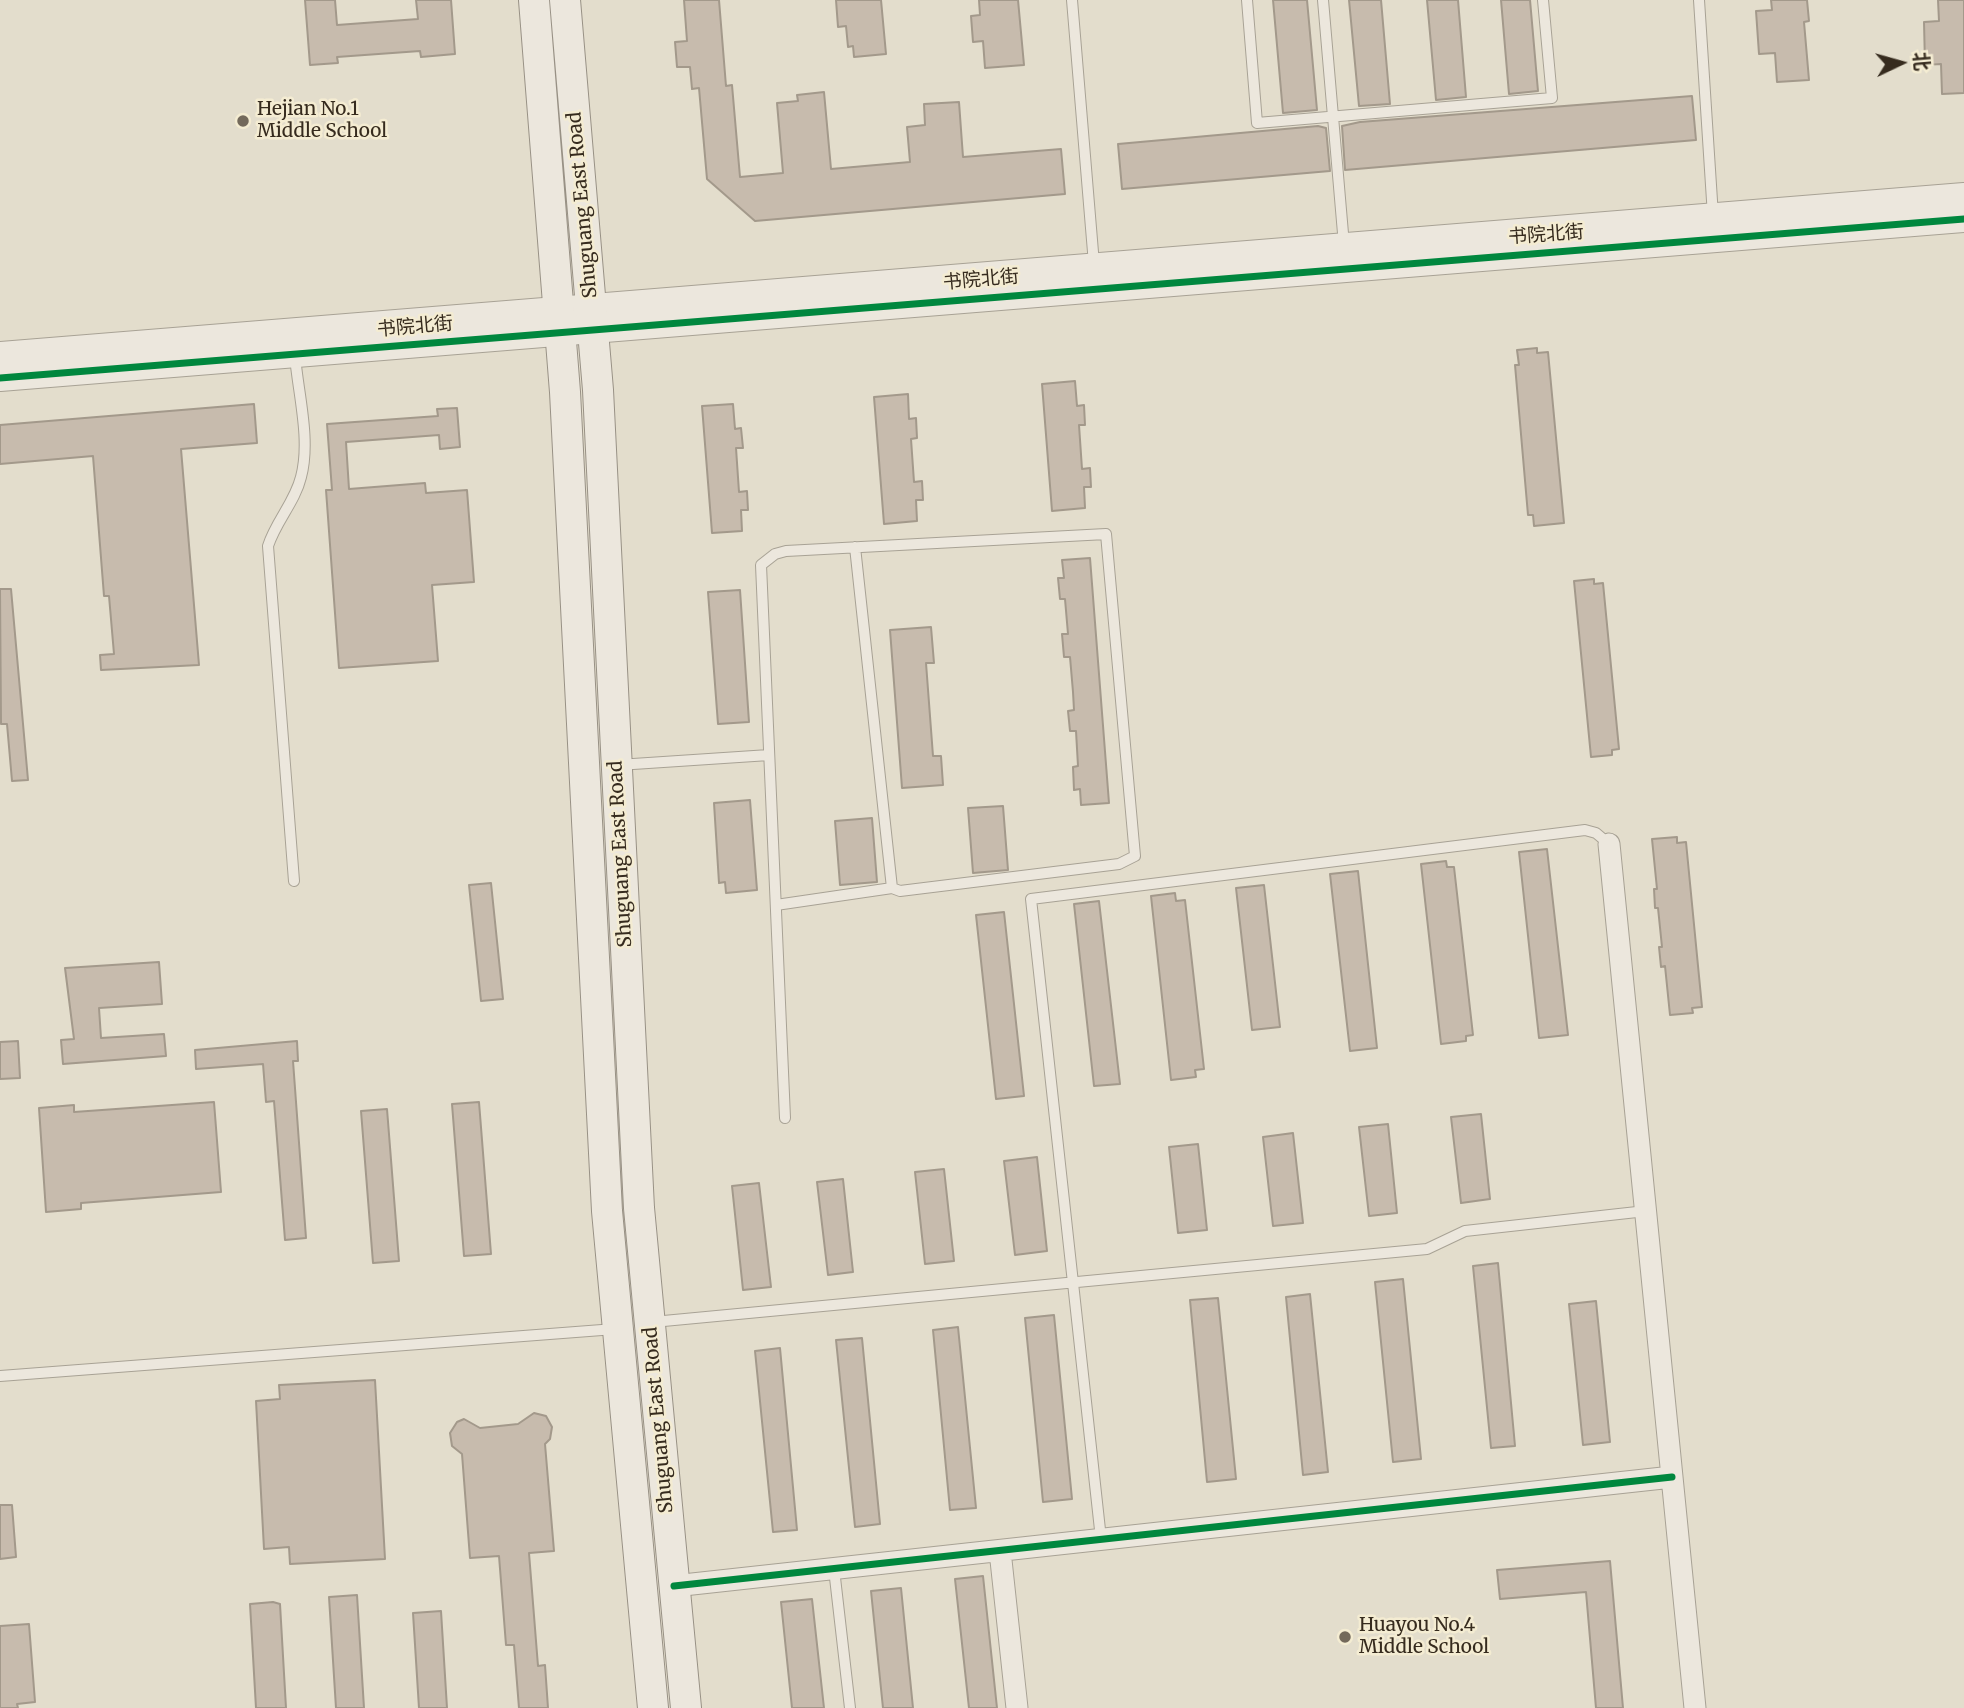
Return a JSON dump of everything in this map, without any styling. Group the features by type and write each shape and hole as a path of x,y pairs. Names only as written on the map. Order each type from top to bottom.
{"main road":[{"name":"Shuguang East Road","path":"534,0 560,320 607,1211 653,1708"},
{"name":"Shuguang East Road","path":"565,0 592,317 639,1208 686,1708"}],"street":[{"name":"书院北街","path":"0,377 294,353 560,320 1094,264 1964,196"},
{"name":"书院北街","path":"592,317 1964,219"},
{"name":"书院北街","path":"0,355 560,320"},
{"path":"1609,844 1695,1708"},
{"path":"674,1586 1672,1477"},
{"path":"1000,1550 1017,1708"}],"lane":[{"path":"1072,0 1094,264"},
{"path":"1247,0 1257,123 1552,98 1544,0"},
{"path":"1323,0 1344,245"},
{"path":"1699,0 1713,216"},
{"path":"294,353 304,451 301,477 274,526 268,546 294,881"},
{"path":"776,905 892,888 900,891 1119,864 1135,856 1106,534 786,551 775,554 761,565 785,1118"},
{"path":"855,547 892,888"},
{"path":"617,765 769,755"},
{"path":"1101,1539 1031,899 1585,830 1596,833 1609,844"},
{"path":"650,1323 1427,1249 1465,1231 1646,1211"},
{"path":"0,1376 618,1328"},
{"path":"834,1569 850,1708"}],"building":[{"path":"305,0 335,0 337,25 418,19 416,0 451,0 455,54 421,57 420,51 337,57 338,63 310,65"},
{"path":"684,0 719,0 726,86 732,85 740,177 783,173 777,103 798,101 797,95 824,92 831,169 910,162 907,127 925,125 924,104 959,102 963,157 1061,149 1065,194 755,221 707,179 699,88 692,89 690,67 677,67 675,42 687,41"},
{"path":"836,0 881,0 886,54 854,57 853,46 848,47 846,26 838,27"},
{"path":"979,0 1018,0 1024,65 985,68 983,41 973,42 971,16 980,15"},
{"path":"1273,0 1307,0 1317,110 1283,113"},
{"path":"1349,0 1381,0 1390,104 1359,106"},
{"path":"1427,0 1458,0 1466,97 1436,100"},
{"path":"1501,0 1530,0 1538,91 1509,94"},
{"path":"1771,0 1807,0 1809,21 1804,22 1809,80 1777,82 1775,53 1759,54 1756,11 1772,10"},
{"path":"1938,0 1964,0 1964,93 1942,94 1941,64 1925,65 1924,22 1939,21"},
{"path":"1692,96 1696,140 1345,170 1342,126 1360,122"},
{"path":"1318,126 1326,128 1330,171 1122,189 1118,144"},
{"path":"1537,348 1537,353 1548,352 1564,523 1534,526 1533,515 1528,515 1515,365 1519,365 1517,350"},
{"path":"1075,381 1077,406 1084,405 1085,425 1079,425 1082,469 1090,468 1091,487 1084,487 1085,508 1052,511 1042,384"},
{"path":"908,394 909,419 916,418 917,438 911,439 914,482 922,481 923,500 916,500 917,521 884,524 874,397"},
{"path":"254,404 257,443 181,449 199,665 101,670 100,655 114,654 109,596 104,596 93,456 0,464 0,425"},
{"path":"733,404 735,429 741,428 743,448 736,448 739,492 747,491 748,510 741,510 742,531 712,533 702,406"},
{"path":"457,408 460,447 440,449 439,435 346,442 349,489 425,483 426,493 467,490 474,582 432,585 438,661 339,668 326,490 332,490 327,424 438,416 437,409"},
{"path":"1090,558 1109,803 1081,805 1080,789 1074,790 1073,767 1078,766 1076,731 1070,731 1068,711 1074,710 1073,692 1070,657 1064,657 1062,634 1068,634 1065,599 1060,599 1058,578 1064,578 1062,560"},
{"path":"1594,579 1594,584 1603,583 1619,749 1612,750 1612,755 1591,757 1574,581"},
{"path":"0,589 11,589 28,780 12,781 7,724 1,724"},
{"path":"740,590 749,722 718,724 708,592"},
{"path":"931,627 934,663 926,663 933,756 941,756 943,785 902,788 890,630"},
{"path":"750,800 757,890 726,893 725,882 719,883 714,803"},
{"path":"1003,806 1008,870 973,873 968,808"},
{"path":"872,818 877,882 840,885 835,821"},
{"path":"1677,837 1677,843 1686,842 1702,1007 1692,1008 1693,1013 1670,1015 1665,966 1661,967 1659,947 1662,947 1658,908 1655,908 1654,889 1657,889 1652,839"},
{"path":"1547,849 1568,1035 1539,1038 1519,852"},
{"path":"1446,861 1447,867 1454,867 1473,1035 1466,1036 1466,1041 1441,1044 1421,864"},
{"path":"1358,871 1377,1048 1350,1051 1330,874"},
{"path":"491,883 503,999 481,1001 469,885"},
{"path":"1264,885 1280,1027 1252,1030 1236,888"},
{"path":"1175,893 1176,901 1185,900 1204,1069 1195,1070 1196,1077 1171,1080 1151,896"},
{"path":"1099,901 1120,1084 1094,1086 1074,904"},
{"path":"1004,912 1024,1096 996,1099 976,915"},
{"path":"159,962 162,1004 99,1008 101,1038 164,1034 166,1056 63,1064 61,1040 74,1039 65,968"},
{"path":"18,1041 20,1078 0,1079 0,1042"},
{"path":"297,1041 298,1061 293,1061 306,1238 285,1240 274,1101 266,1102 263,1064 196,1069 195,1050"},
{"path":"214,1102 221,1192 81,1203 81,1209 46,1212 39,1108 74,1105 74,1112"},
{"path":"479,1102 491,1254 464,1256 452,1104"},
{"path":"387,1109 399,1261 373,1263 361,1111"},
{"path":"1481,1114 1490,1199 1461,1203 1451,1117"},
{"path":"1388,1124 1397,1213 1369,1216 1359,1127"},
{"path":"1293,1133 1303,1223 1273,1226 1263,1137"},
{"path":"1198,1144 1207,1230 1178,1233 1169,1147"},
{"path":"1037,1157 1047,1251 1015,1255 1004,1161"},
{"path":"944,1169 954,1261 925,1264 915,1172"},
{"path":"843,1179 853,1272 828,1275 817,1182"},
{"path":"759,1183 771,1287 743,1290 732,1186"},
{"path":"1498,1263 1515,1446 1491,1448 1473,1266"},
{"path":"1403,1279 1421,1459 1393,1462 1375,1282"},
{"path":"1310,1294 1328,1472 1303,1475 1286,1297"},
{"path":"1218,1298 1236,1479 1207,1482 1190,1300"},
{"path":"1596,1301 1610,1442 1583,1445 1569,1304"},
{"path":"1054,1315 1072,1499 1043,1502 1025,1318"},
{"path":"958,1327 976,1508 950,1510 933,1330"},
{"path":"862,1338 880,1524 855,1527 836,1340"},
{"path":"780,1348 797,1530 773,1532 755,1351"},
{"path":"375,1380 385,1559 290,1564 289,1547 264,1549 256,1401 280,1399 279,1385"},
{"path":"534,1413 546,1416 552,1427 550,1439 545,1444 554,1551 529,1553 538,1666 545,1665 548,1708 519,1708 514,1645 506,1645 499,1556 470,1558 462,1454 452,1446 450,1433 457,1422 464,1419 480,1428 518,1424"},
{"path":"0,1505 12,1505 16,1557 0,1559"},
{"path":"1610,1561 1623,1708 1596,1708 1586,1592 1500,1599 1497,1570"},
{"path":"983,1576 997,1708 969,1708 955,1579"},
{"path":"901,1588 913,1708 883,1708 871,1591"},
{"path":"357,1595 364,1708 336,1708 329,1597"},
{"path":"812,1599 824,1708 792,1708 781,1602"},
{"path":"250,1604 280,1604 286,1708 256,1708"},
{"path":"441,1611 447,1708 419,1708 413,1613"},
{"path":"29,1624 35,1702 17,1704 18,1708 0,1708 0,1626"}],"cycle path":[{"path":"0,378 1964,219"},
{"path":"674,1586 1672,1477"}],"place":[{"name":"Hejian No.1 Middle School","path":"243,121"},
{"name":"Huayou No.4 Middle School","path":"1345,1637"}]}
